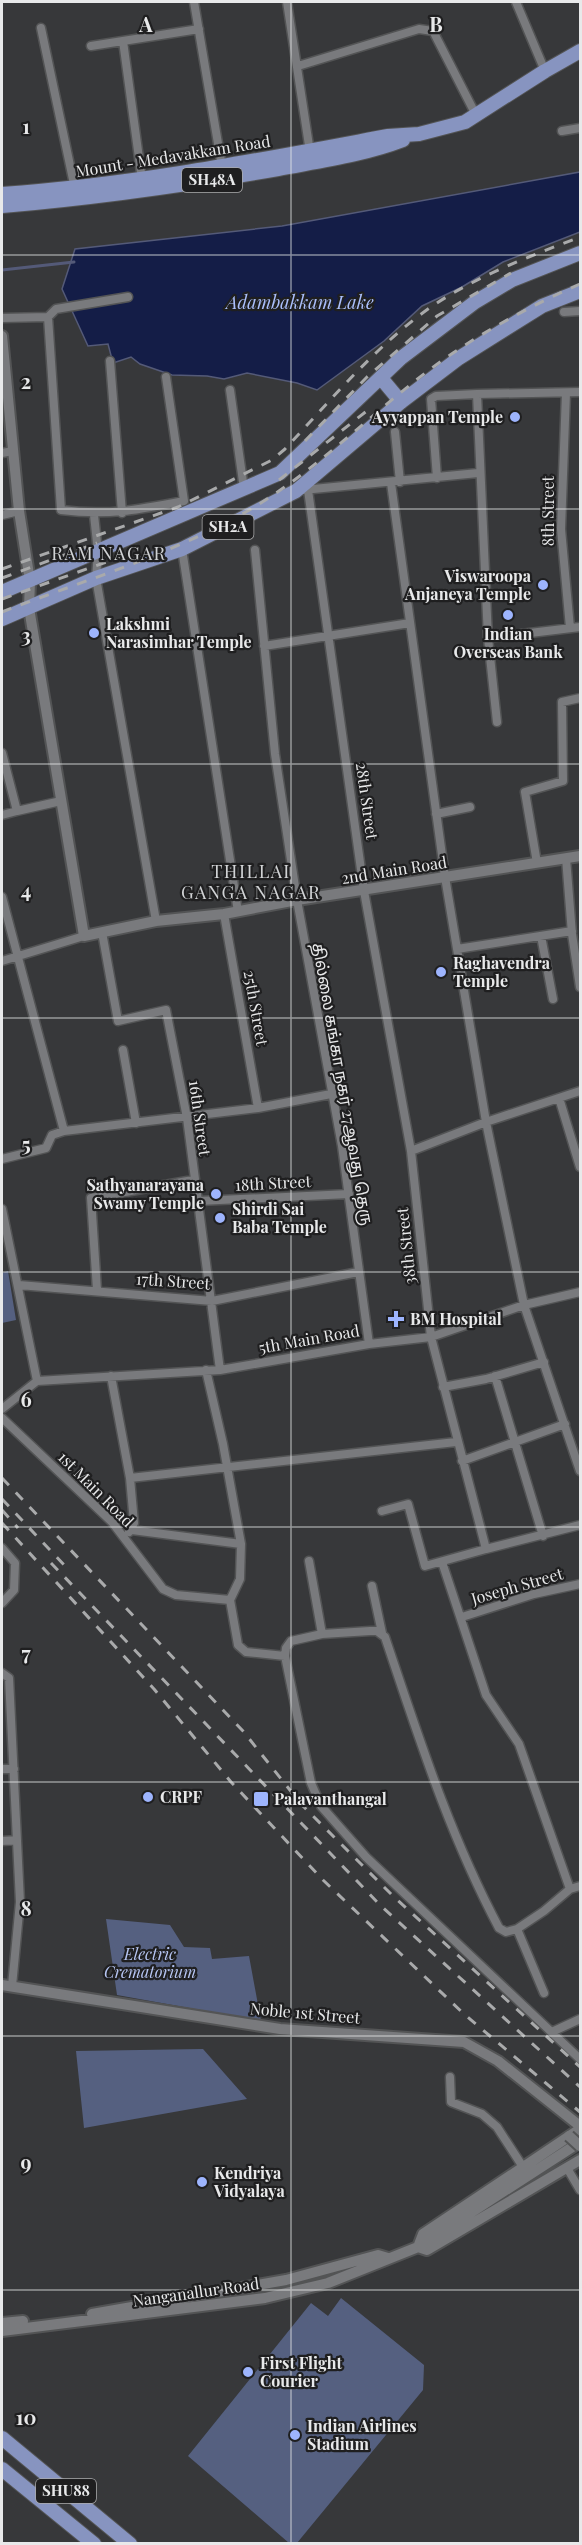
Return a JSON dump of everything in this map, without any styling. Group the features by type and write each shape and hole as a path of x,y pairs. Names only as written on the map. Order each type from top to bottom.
{"main road":[{"name":"Mount - Medavakkam Road","path":"2,194 75,189 222,167 382,147 419,134 452,128 477,117 545,71 580,51"},
{"name":"Mount - Medavakkam Road","path":"2,206 148,190 311,157"},
{"name":"SH2A","path":"2,592 280,473 401,358 475,302 512,280 580,253"},
{"name":"SH2A","path":"2,619 96,578 182,549 302,490 401,402 496,333 542,306 580,291"},
{"path":"381,378 401,402"},
{"path":"280,473 302,490"},
{"name":"SHU88","path":"2,2438 130,2544"},
{"name":"SHU88","path":"2,2469 94,2544"}],"street":[{"path":"194,2 222,167"},
{"path":"287,2 311,157"},
{"path":"516,2 545,71"},
{"path":"41,28 75,189"},
{"path":"91,46 199,29"},
{"path":"298,66 419,29 433,31 477,117"},
{"path":"123,41 142,180"},
{"path":"562,131 580,128"},
{"path":"2,318 48,317 56,309 128,297"},
{"path":"564,312 580,311"},
{"path":"48,317 61,510 94,515 122,513 184,501 166,377"},
{"path":"2,336 7,452 30,581 29,608 84,936"},
{"path":"110,361 122,513"},
{"path":"230,390 244,489"},
{"path":"437,478 431,399 436,396 477,394 580,392"},
{"name":"8th Street","path":"566,393 561,529 570,628"},
{"path":"477,394 478,473 488,638 497,722"},
{"path":"395,432 395,482 410,623 445,877 486,1122 524,1305 580,1471"},
{"path":"302,490 478,473"},
{"name":"28th Street","path":"302,490 328,636 364,891 411,1151"},
{"path":"2,515 19,511"},
{"path":"94,515 98,552 96,578 156,921"},
{"path":"182,549 237,912"},
{"name":"தில்லை கங்கா நகர் 27ஆவது தெரு","path":"255,550 275,754 297,900 349,1194 369,1344"},
{"path":"264,646 410,623"},
{"path":"488,638 580,627"},
{"path":"537,863 525,792 563,781 562,702 580,698"},
{"path":"2,753 17,811"},
{"path":"2,815 61,801"},
{"path":"436,814 470,807"},
{"name":"2nd Main Road","path":"2,961 84,936 156,921 224,914 297,900 580,856"},
{"path":"566,858 572,931 580,987"},
{"path":"2,897 64,1131"},
{"name":"25th Street","path":"224,914 258,1108"},
{"path":"457,949 572,931"},
{"name":"16th Street","path":"102,932 117,1021 166,1010 187,1118 220,1370"},
{"path":"541,936 553,999"},
{"path":"123,1050 136,1123"},
{"path":"411,1151 486,1122 580,1091"},
{"path":"2,1159 46,1148 52,1135 64,1131 187,1118 258,1108 331,1094"},
{"path":"559,1098 580,1167"},
{"name":"38th Street","path":"411,1151 431,1337 456,1442 486,1549"},
{"path":"96,1290 91,1198 194,1180"},
{"name":"18th Street","path":"199,1202 349,1194"},
{"path":"2,1209 4,1236 19,1285 37,1380 2,1409"},
{"name":"17th Street","path":"19,1285 212,1301 358,1272"},
{"name":"5th Main Road","path":"37,1380 220,1370 369,1344 431,1337 524,1305 580,1292"},
{"path":"443,1387 495,1376 544,1362"},
{"path":"206,1370 228,1469 241,1544 240,1579 230,1600 239,1649 285,1656"},
{"path":"111,1376 130,1478 132,1530"},
{"path":"495,1376 543,1536"},
{"name":"1st Main Road","path":"2,1418 112,1522 163,1589 170,1593 230,1600"},
{"path":"462,1461 565,1424"},
{"path":"130,1478 228,1469 456,1442"},
{"path":"382,1512 408,1504 425,1566 580,1525"},
{"path":"123,1536 132,1530 241,1544"},
{"path":"2,1548 15,1563 14,1590 2,1603"},
{"path":"309,1562 322,1634"},
{"path":"442,1562 486,1695 519,1744 570,1888"},
{"name":"Joseph Street","path":"462,1617 534,1594 580,1584"},
{"path":"372,1586 382,1633 427,1762 469,1870 499,1928 506,1932 516,1929 544,1911 570,1888 580,1886"},
{"path":"382,1633 370,1631 322,1634 291,1641 286,1648 285,1656 311,1783 321,1806 366,1857 465,1952 554,2031 580,2059"},
{"path":"2,1673 9,1678 20,1902 7,1985"},
{"path":"2,1769 14,1768"},
{"path":"2,1840 17,1840"},
{"path":"516,1929 544,1993"},
{"name":"Noble 1st Street","path":"7,1985 280,2029 464,2042 498,2061 580,2127 423,2234 417,2247"},
{"path":"554,2031 580,2019"},
{"path":"450,2077 451,2102 482,2114 497,2127 523,2167"},
{"path":"569,2136 580,2144"},
{"name":"Nanganallur Road","path":"2,2331 302,2291 362,2271 417,2247 580,2144"},
{"path":"417,2247 427,2250 580,2160"},
{"path":"567,2168 580,2190"},
{"name":"Nanganallur Road","path":"2,2323 102,2316"}],"green space":[{"path":"8,1271 16,1320 2,1323 2,1273"},
{"name":"Electric Crematorium","path":"106,1919 170,1925 184,1947 210,1948 212,1959 249,1956 261,2021 117,1995"},
{"path":"203,2049 247,2099 84,2128 76,2051"},
{"name":"Indian Airlines Stadium","path":"341,2298 424,2365 423,2390 297,2543 289,2543 188,2456 311,2303 328,2316"}],"water":[{"name":"Adambakkam Lake","path":"580,172 580,232 503,262 462,287 422,306 384,341 317,390 297,383 247,373 224,379 172,375 140,364 131,357 113,363 108,344 88,346 62,289 75,249 282,226"}],"waterway":[{"path":"2,270 74,262"}],"railway":[{"path":"2,569 178,507 272,460 371,358 428,309 483,277 580,237"},
{"path":"305,441 367,377 437,316 511,273"},
{"path":"2,612 164,551 226,523 256,506 308,470 404,390 453,353 515,316 580,284"},
{"path":"279,480 368,410"},
{"path":"2,578 97,543"},
{"path":"2,599 126,555"},
{"path":"2,1478 243,1731 301,1804 393,1896 580,2067"},
{"path":"2,1499 66,1567"},
{"path":"2,1510 18,1528"},
{"path":"2,1523 154,1689 231,1782 323,1880 464,2014 580,2112"},
{"path":"51,1563 381,1906 580,2087"}],"place":[{"name":"Ayyappan Temple","path":"515,417"},
{"name":"Viswaroopa Anjaneya Temple","path":"543,585"},
{"name":"Indian Overseas Bank","path":"508,615"},
{"name":"Lakshmi Narasimhar Temple","path":"94,633"},
{"name":"Raghavendra Temple","path":"441,972"},
{"name":"Sathyanarayana Swamy Temple","path":"216,1194"},
{"name":"Shirdi Sai Baba Temple","path":"220,1218"},
{"name":"BM Hospital","path":"396,1319"},
{"name":"CRPF","path":"148,1797"},
{"name":"Palavanthangal","path":"261,1799"},
{"name":"Kendriya Vidyalaya","path":"202,2182"},
{"name":"First Flight Courier","path":"248,2372"},
{"name":"Indian Airlines Stadium","path":"295,2435"}],"district":[{"name":"RAM NAGAR","path":"109,554"},
{"name":"THILLAI GANGA NAGAR","path":"251,882"}]}
